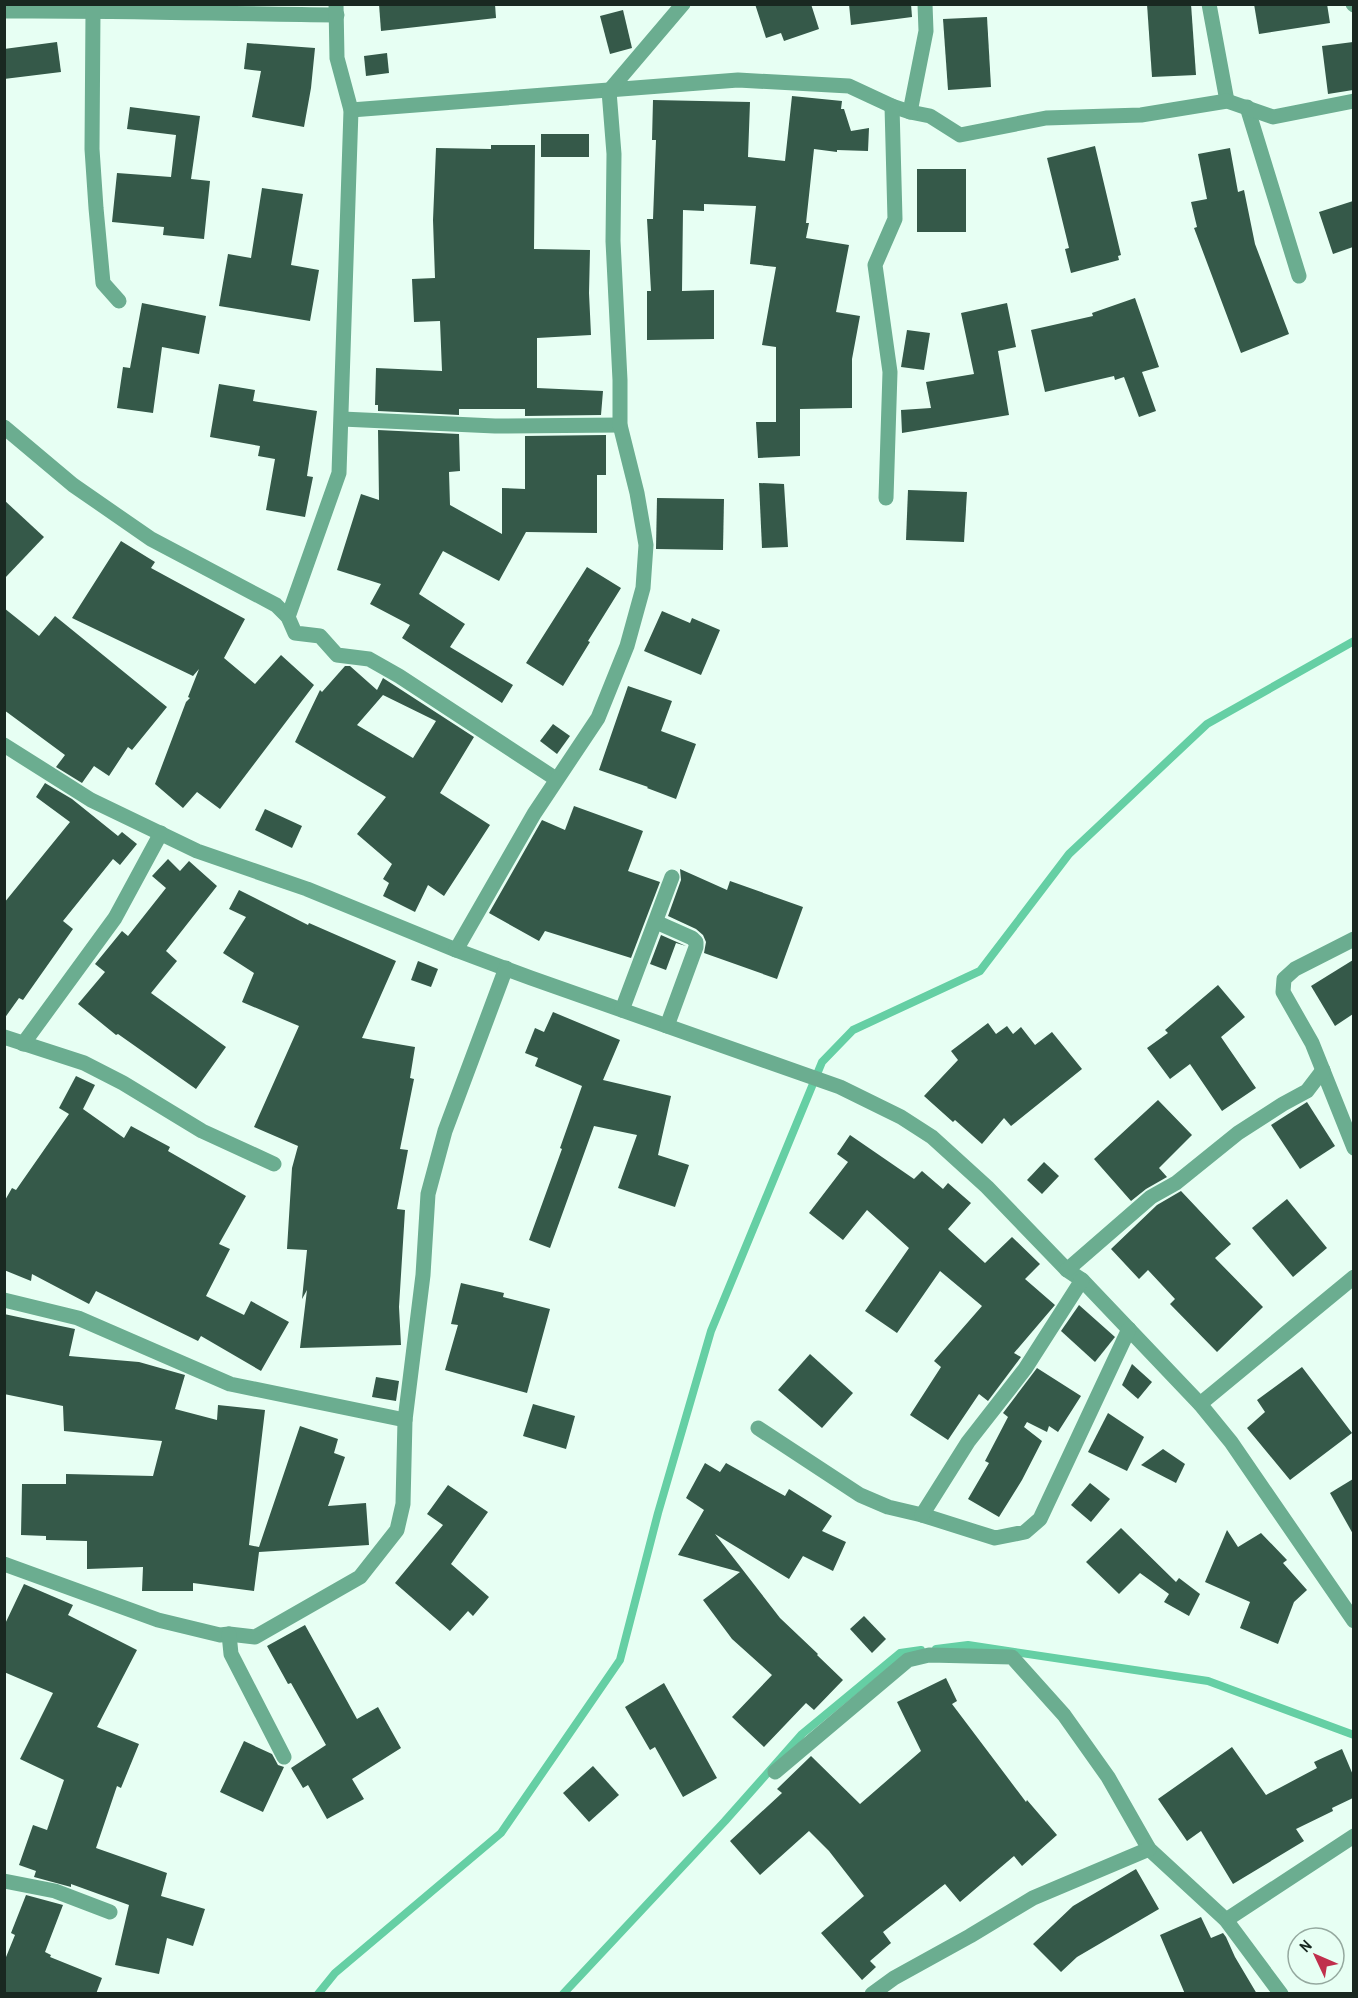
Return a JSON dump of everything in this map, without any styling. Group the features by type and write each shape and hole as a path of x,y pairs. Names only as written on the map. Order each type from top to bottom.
{"street":[{"path":"456,950 556,779 598,718 627,646 643,588 646,545 637,493 620,425 613,241 614,154 609,91 683,4"},
{"path":"910,112 926,31 925,4"},
{"path":"1209,4 1227,101"},
{"path":"93,10 92,149 96,208 103,283 119,301"},
{"path":"4,11 93,10 213,14 337,10 337,58 351,110 339,473 288,617"},
{"path":"351,110 738,80 849,86 892,106 930,116 960,135 1046,118 1141,115 1227,101 1273,117 1353,101"},
{"path":"886,498 890,372 875,265 895,219 892,106"},
{"path":"1247,107 1299,276"},
{"path":"342,419 485,426 620,425"},
{"path":"4,427 73,485 151,539 276,605 288,617 295,633 320,636 338,655 369,659 399,676 556,779"},
{"path":"4,745 91,800 197,851 307,889 456,950 840,1087 901,1117 932,1137 987,1187 1067,1270 1082,1280 1200,1404 1231,1442 1353,1621"},
{"path":"23,1044 115,918 161,833"},
{"path":"622,1010 672,877"},
{"path":"656,922 696,942 667,1026"},
{"path":"1353,939 1295,969 1284,979 1283,992 1312,1043 1353,1148"},
{"path":"4,1564 158,1620 202,1632 255,1637 360,1577 396,1530 403,1504 405,1420 423,1275 428,1194 445,1131 506,968"},
{"path":"4,1037 84,1063 123,1083 202,1131 274,1164"},
{"path":"1067,1270 1151,1197 1176,1183 1238,1133 1307,1091 1323,1070"},
{"path":"1307,1091 1336,1104"},
{"path":"1200,1404 1353,1277"},
{"path":"922,1515 968,1442 1025,1369 1082,1280"},
{"path":"4,1300 78,1318 230,1384 405,1420"},
{"path":"758,1428 860,1495 888,1507 995,1538 1025,1532 1040,1519 1129,1329"},
{"path":"229,1634 231,1654 284,1757"},
{"path":"775,1772 908,1660 929,1654 1012,1657 1064,1715 1108,1777 1149,1849 1226,1920 1281,1994"},
{"path":"1226,1920 1353,1836"},
{"path":"872,1994 894,1978 1033,1898 1149,1849"},
{"path":"4,1881 55,1891 110,1912"}],"building":[{"path":"379,4 495,4 496,18 381,31"},
{"path":"755,4 811,4 819,29 784,41 781,33 766,38"},
{"path":"849,4 911,4 912,17 851,25"},
{"path":"1147,4 1191,4 1196,75 1152,77"},
{"path":"1254,4 1327,4 1330,23 1259,34"},
{"path":"623,10 632,48 610,54 600,16"},
{"path":"987,17 991,87 948,90 943,19"},
{"path":"57,42 61,72 4,79 4,49"},
{"path":"1353,42 1353,90 1328,94 1322,46"},
{"path":"247,43 315,48 304,127 252,117 261,71 244,69"},
{"path":"387,53 389,73 366,76 364,56"},
{"path":"792,96 842,101 841,109 844,109 851,131 869,128 868,151 837,150 837,152 814,149 806,223 809,223 806,238 849,245 836,312 860,316 852,359 852,408 800,409 800,456 758,458 756,422 776,422 776,347 762,345 776,267 750,264 756,206 704,204 704,211 683,210 682,291 714,290 714,339 647,340 647,291 651,291 647,219 653,219 656,140 652,140 653,100 750,102 748,157 785,161"},
{"path":"130,107 200,116 191,179 210,181 204,239 163,235 164,227 112,222 117,173 171,177 176,135 127,129"},
{"path":"541,134 589,134 589,157 541,157"},
{"path":"491,145 535,145 534,249 590,250 591,335 537,338 537,388 603,391 601,415 525,416 525,409 459,409 459,415 378,411 378,405 375,405 376,368 442,371 440,321 414,322 412,279 435,278 433,220 436,148 491,149"},
{"path":"1095,146 1121,255 1118,256 1119,260 1071,273 1065,249 1069,248 1047,158"},
{"path":"1230,148 1238,192 1244,190 1255,244 1289,334 1241,353 1194,228 1197,227 1191,202 1207,199 1198,154"},
{"path":"917,169 966,169 966,232 917,232"},
{"path":"262,188 303,194 291,265 319,270 310,321 219,306 228,254 251,258"},
{"path":"1353,201 1353,247 1333,254 1319,212"},
{"path":"1135,298 1159,367 1142,372 1156,411 1139,417 1124,377 1115,380 1114,376 1045,392 1031,330 1093,316 1092,313"},
{"path":"142,303 206,316 199,354 162,347 153,413 117,408 123,367 130,368"},
{"path":"1007,303 1016,347 998,351 1009,415 902,433 901,410 931,408 926,382 974,374 961,313"},
{"path":"907,330 930,333 924,370 901,367"},
{"path":"219,384 255,390 253,401 317,411 307,476 313,477 305,517 266,510 275,459 258,456 260,446 210,437"},
{"path":"378,430 459,434 460,471 449,472 450,505 502,534 502,488 525,489 525,436 606,435 606,475 597,475 597,533 526,532 499,581 443,551 419,594 465,624 450,647 513,685 502,703 402,638 410,625 370,604 381,584 337,570 361,494 379,500"},
{"path":"759,483 784,484 788,547 762,548"},
{"path":"908,490 967,492 964,542 906,540"},
{"path":"657,498 724,499 723,550 656,549"},
{"path":"4,500 44,537 4,579"},
{"path":"121,541 155,562 151,568 245,619 224,658 255,684 281,655 314,685 220,809 197,792 183,808 155,784 186,702 190,698 188,697 199,669 193,676 72,618"},
{"path":"587,567 621,588 563,686 526,663"},
{"path":"4,608 39,636 55,616 167,707 132,750 128,747 109,776 94,766 82,783 56,767 65,755 4,710"},
{"path":"662,611 690,623 692,618 720,630 701,675 644,651"},
{"path":"345,666 350,666 377,690 383,678 474,737 440,793 490,825 444,896 428,885 415,912 383,896 389,883 383,879 392,864 357,834 386,797 295,742 320,690 322,692","holes":["383,695 436,721 413,758 357,725"]},
{"path":"628,686 672,701 661,731 696,744 676,799 599,770"},
{"path":"553,724 570,736 557,754 540,741"},
{"path":"45,783 72,799 118,836 122,832 137,844 120,865 113,859 63,921 73,929 23,1000 19,998 4,1019 4,903 70,822 36,797"},
{"path":"574,806 643,831 628,871 660,882 631,958 545,931 539,941 489,913 542,820 565,830"},
{"path":"265,809 302,826 292,848 255,830"},
{"path":"168,859 180,871 189,861 217,886 166,951 177,961 151,993 226,1047 196,1089 118,1034 116,1035 78,1004 105,972 95,964 122,931 128,936 166,888 152,876"},
{"path":"680,869 727,890 730,881 803,907 777,979 704,953 706,942 703,935 696,929 668,916 681,880"},
{"path":"239,890 308,925 309,923 396,961 362,1038 415,1047 410,1078 414,1079 400,1149 408,1150 397,1209 405,1210 399,1307 401,1345 300,1348 307,1290 302,1299 307,1250 287,1249 292,1168 298,1146 254,1127 299,1026 242,1002 254,973 223,953 246,917 229,909"},
{"path":"661,935 686,946 676,943 666,970 650,964"},
{"path":"1353,960 1353,1014 1335,1026 1311,986"},
{"path":"418,961 438,969 431,987 411,980"},
{"path":"1218,985 1245,1017 1221,1037 1256,1088 1222,1111 1190,1064 1170,1079 1147,1048 1168,1033 1165,1030"},
{"path":"553,1012 620,1040 603,1080 671,1096 658,1155 689,1165 675,1207 618,1188 637,1135 594,1126 550,1248 529,1240 582,1086 535,1066 538,1058 525,1053 535,1028 544,1032"},
{"path":"988,1023 996,1034 1007,1026 1013,1034 1021,1027 1035,1045 1052,1032 1082,1069 1011,1126 1004,1118 982,1144 924,1096 958,1060 951,1051"},
{"path":"76,1076 95,1085 83,1109 124,1138 131,1126 170,1147 168,1151 246,1196 219,1244 230,1249 206,1296 244,1315 251,1301 289,1322 261,1371 201,1336 198,1341 96,1291 89,1304 32,1274 31,1281 4,1270 4,1202 12,1188 16,1190 69,1114 59,1108"},
{"path":"1158,1100 1192,1135 1159,1168 1167,1177 1131,1201 1094,1159"},
{"path":"1307,1102 1335,1146 1300,1169 1271,1125"},
{"path":"850,1135 914,1179 922,1171 943,1189 948,1183 971,1203 948,1229 985,1263 1012,1237 1040,1264 1025,1279 1055,1305 1014,1353 1021,1357 988,1401 979,1394 948,1440 910,1415 941,1367 934,1361 982,1306 940,1271 897,1333 865,1311 909,1248 867,1210 843,1240 809,1213 848,1162 837,1154"},
{"path":"1044,1162 1059,1176 1042,1194 1027,1180"},
{"path":"1181,1191 1231,1244 1215,1258 1263,1307 1217,1352 1170,1304 1175,1299 1148,1270 1139,1279 1111,1249 1157,1205"},
{"path":"1287,1199 1327,1248 1293,1277 1252,1228"},
{"path":"461,1283 504,1293 503,1297 550,1309 527,1393 445,1370 458,1325 451,1324"},
{"path":"1079,1305 1115,1337 1095,1362 1061,1331"},
{"path":"4,1314 75,1329 69,1356 139,1362 185,1375 175,1409 217,1420 218,1405 265,1410 249,1545 259,1547 300,1426 338,1439 334,1453 345,1457 328,1506 366,1503 369,1545 259,1552 254,1591 193,1583 193,1591 142,1591 143,1567 87,1569 87,1541 46,1540 46,1536 21,1535 22,1484 66,1484 66,1474 153,1476 162,1441 64,1431 63,1406 4,1394"},
{"path":"810,1354 853,1393 822,1428 778,1390"},
{"path":"1132,1364 1152,1382 1138,1399 1122,1385"},
{"path":"1302,1367 1352,1433 1290,1480 1247,1428 1265,1412 1257,1400"},
{"path":"1037,1368 1081,1396 1058,1432 1049,1426 1047,1432 1027,1422 1024,1427 1042,1441 999,1517 968,1499 989,1463 985,1461 1008,1417 1003,1413"},
{"path":"376,1377 399,1381 396,1401 372,1397"},
{"path":"533,1404 575,1416 566,1449 523,1436"},
{"path":"1108,1413 1144,1437 1127,1471 1088,1452"},
{"path":"1163,1449 1185,1464 1176,1483 1141,1465"},
{"path":"705,1463 720,1472 726,1463 785,1496 789,1489 832,1516 822,1531 846,1542 833,1571 803,1556 789,1579 715,1534 780,1618 843,1680 814,1710 806,1703 764,1747 732,1717 772,1675 732,1639 703,1600 740,1572 678,1555 704,1510 686,1498"},
{"path":"1353,1479 1353,1534 1330,1493"},
{"path":"1090,1483 1110,1499 1091,1522 1071,1505"},
{"path":"448,1485 488,1512 451,1564 489,1597 473,1616 468,1611 450,1631 395,1583 443,1525 427,1514"},
{"path":"1121,1528 1176,1582 1179,1578 1200,1594 1189,1616 1164,1602 1169,1594 1140,1573 1119,1594 1086,1562"},
{"path":"1227,1530 1238,1547 1261,1533 1287,1560 1283,1563 1307,1590 1294,1602 1278,1644 1240,1628 1250,1602 1205,1582"},
{"path":"24,1584 73,1605 68,1615 137,1650 97,1727 139,1744 121,1788 117,1786 96,1848 167,1873 161,1896 205,1909 193,1946 167,1938 159,1974 115,1965 129,1905 71,1884 71,1887 34,1877 36,1871 19,1865 33,1825 47,1830 64,1780 20,1759 53,1693 4,1672 4,1626"},
{"path":"864,1616 886,1639 872,1653 850,1629"},
{"path":"305,1625 357,1719 378,1707 401,1748 352,1779 364,1799 327,1819 308,1785 303,1788 291,1768 326,1745 267,1646"},
{"path":"946,1678 957,1701 952,1704 1026,1802 1027,1800 1057,1835 1022,1866 1014,1856 960,1902 945,1884 883,1932 891,1943 870,1961 876,1967 862,1980 821,1933 864,1896 829,1851 809,1831 760,1875 730,1841 782,1793 777,1789 811,1756 860,1804 921,1751 897,1702"},
{"path":"664,1683 717,1778 683,1797 655,1747 650,1750 625,1707"},
{"path":"244,1741 272,1754 278,1765 284,1767 263,1812 220,1792"},
{"path":"1232,1747 1266,1795 1317,1768 1314,1762 1342,1749 1353,1775 1353,1798 1332,1808 1333,1811 1296,1829 1304,1841 1233,1884 1201,1831 1187,1841 1158,1799"},
{"path":"593,1766 619,1795 589,1822 563,1793"},
{"path":"1136,1869 1159,1909 1077,1957 1061,1972 1033,1944 1073,1906"},
{"path":"26,1895 63,1905 45,1952 51,1955 50,1957 102,1978 96,1994 4,1994 4,1962 15,1935 11,1933"},
{"path":"1201,1917 1211,1938 1223,1933 1226,1937 1257,1994 1185,1994 1160,1935"}],"waterway":[{"path":"318,1994 335,1973 501,1833 620,1660 658,1513 711,1331 822,1062 853,1030 980,971 1069,854 1207,724 1354,641"},
{"path":"936,1649 968,1645 1208,1681 1354,1735"},
{"path":"563,1994 725,1821 802,1734 900,1653 921,1650"}]}
